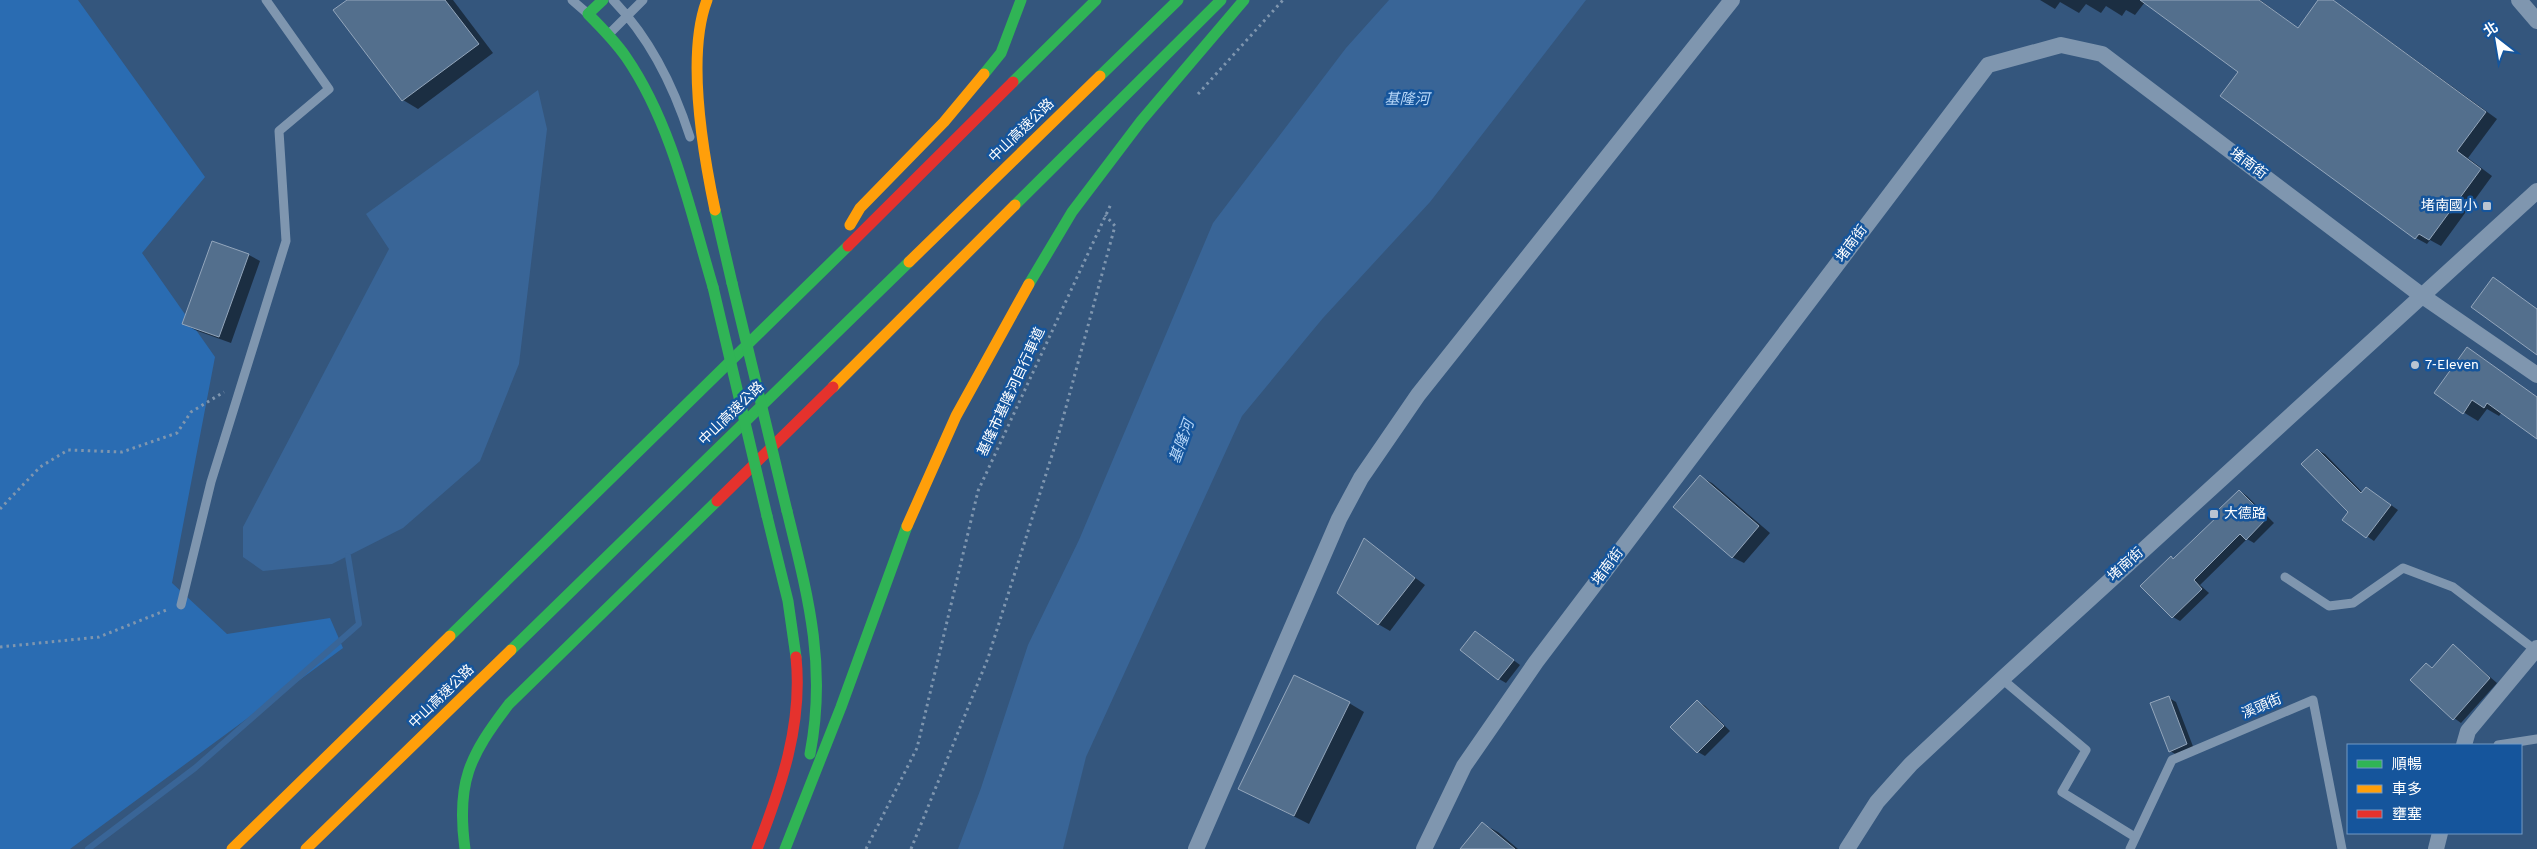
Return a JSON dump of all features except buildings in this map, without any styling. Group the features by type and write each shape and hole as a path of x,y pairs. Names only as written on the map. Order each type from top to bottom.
{"highway":[{"path":"602,0 588,14 608,35 629,62 656,112 678,171 713,288 794,638 798,689 793,736 757,849"},
{"path":"707,0 697,57 701,115 716,216 811,606 819,690 815,734 786,846"},
{"path":"820,274 860,208 944,122 1001,52 1021,0"},
{"path":"232,849 820,274 1096,0"},
{"name":"中山高速公路","path":"306,849 1178,0"},
{"path":"465,849 460,820 462,790 468,764 486,733 510,704 754,465 1221,0"},
{"path":"786,846 841,707 910,518 956,416 1004,326 1072,212 1141,121 1244,0"},
{"path":"750,849 763,832"}],"street":[{"path":"1196,849 1338,519 1361,478 1418,395 1732,0"},
{"path":"2520,0 2537,21"},
{"name":"堵南街","path":"1424,849 1464,766 1536,662 1988,65 2061,45 2102,54 2421,295"},
{"name":"堵南街","path":"1847,849 1877,802 1911,764 2421,295 2537,191"},
{"path":"2421,295 2537,374"},
{"path":"2464,744 2468,731 2536,649"},
{"path":"2436,849 2440,834"}],"lane":[{"path":"181,605 211,482 286,241 279,131 329,89 266,0"},
{"path":"572,0 588,14"},
{"path":"613,0 628,15 652,48 686,122 716,216"},
{"path":"608,35 643,0"},
{"path":"2285,577 2330,606 2353,603 2403,568 2453,587 2536,649"},
{"path":"2002,679 2086,750 2062,792 2135,837"},
{"name":"溪頭街","path":"2130,849 2172,760 2313,700 2342,849"},
{"path":"2504,744 2537,739"}],"path":[{"path":"1194,99 1283,0"},
{"name":"基隆市基隆河自行車道","path":"866,849 917,748 978,491 1113,198"},
{"path":"911,849 988,658 1059,433 1116,226 1105,215"},
{"path":"0,509 40,467 68,450 122,452 177,433 191,412 244,379"},
{"path":"0,647 99,637 181,605"}],"shaded area":[{"path":"0,0 78,0 205,177 142,253 215,357 172,583 227,634 330,618 343,648 70,849 0,849"}],"water":[{"name":"基隆河","path":"1389,0 1586,0 1430,202 1323,318 1242,416 1086,757 1063,849 958,849 981,788 1028,645 1079,540 1213,223 1346,48"},
{"path":"538,90 547,129 519,364 480,461 403,528 332,564 263,571 243,557 243,527 389,249 366,214"}],"waterway":[{"path":"88,849 195,768 359,624 348,556"}],"traffic: fast":[{"path":"603,0 588,14 613,40 626,57 656,110 678,168 713,287"},
{"path":"984,74 1001,53 1021,0"},
{"path":"1013,82 1096,0"},
{"path":"1100,76 1178,0"},
{"path":"1015,205 1221,0"},
{"path":"1029,284 1072,212 1141,121 1244,0"},
{"path":"715,210 732,283"},
{"path":"450,636 848,246"},
{"path":"511,650 909,262"},
{"path":"732,283 787,511"},
{"path":"713,287 767,516"},
{"path":"465,849 462,806 464,788 475,755 495,722 509,704 717,501"},
{"path":"787,511 808,602 816,661 817,691 810,754"},
{"path":"767,516 788,601 796,657"},
{"path":"785,849 841,707 907,526"}],"traffic: slow":[{"path":"707,0 701,22 697,76 702,133 715,210"},
{"path":"850,225 860,208 944,122 984,74"},
{"path":"909,262 1100,76"},
{"path":"833,387 1015,205"},
{"path":"907,526 956,416 1029,284"},
{"path":"232,849 450,636"},
{"path":"306,849 511,650"}],"traffic: jam":[{"path":"848,246 1013,82"},
{"path":"717,501 833,387"},
{"path":"757,849 782,779 793,731 796,707 796,657"}],"place":[{"name":"堵南國小","path":"2487,206"},
{"name":"7-Eleven","path":"2415,365"},
{"name":"大德路","path":"2214,514"}]}
